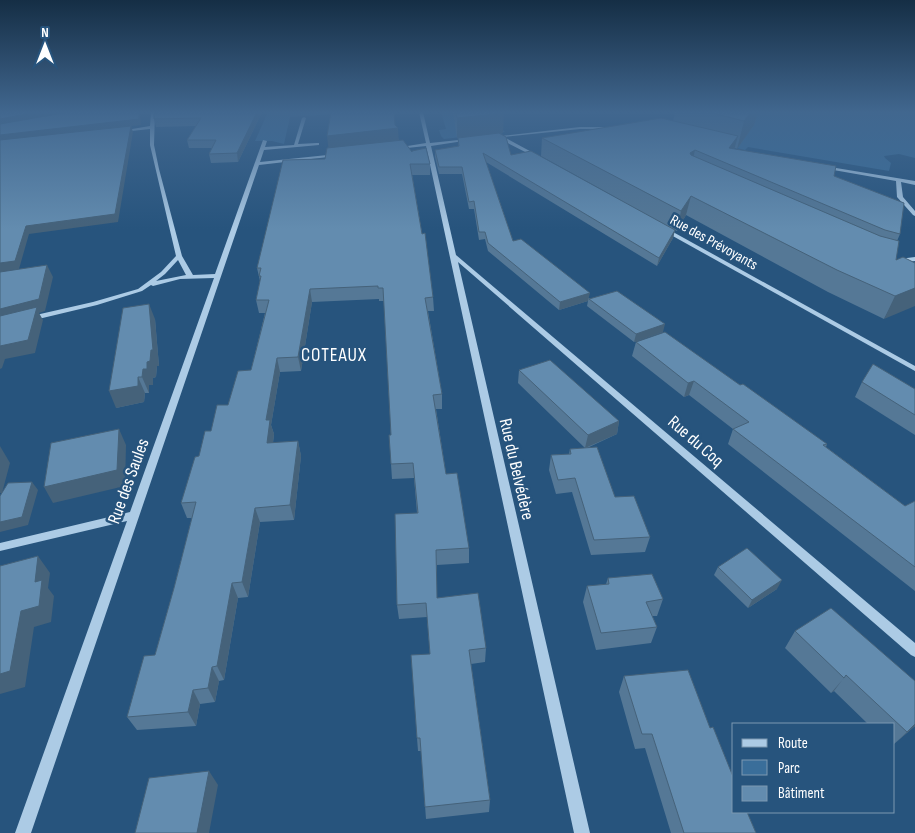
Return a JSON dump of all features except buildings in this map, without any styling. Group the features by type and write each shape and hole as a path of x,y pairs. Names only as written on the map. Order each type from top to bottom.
{"street":[{"path":"153,151 179,256 190,276"},
{"name":"Rue des Saules","path":"23,833 262,151"},
{"name":"Rue du Belvédère","path":"429,151 582,833"},
{"path":"524,151 542,161"},
{"path":"258,164 342,154"},
{"path":"820,166 915,183"},
{"path":"898,180 900,197 915,214"},
{"name":"Rue des Prévoyants","path":"655,224 915,369"},
{"path":"140,290 163,273 179,256"},
{"name":"Rue du Coq","path":"454,256 516,307 915,651"},
{"path":"890,260 906,261 915,259"},
{"path":"19,321 95,304 171,278 217,276"},
{"path":"0,547 134,515"}],"green space":[{"path":"771,151 915,151 915,158 899,154 884,156 891,163 889,171"}],"district":[{"name":"COTEAUX","path":"334,354"}]}
